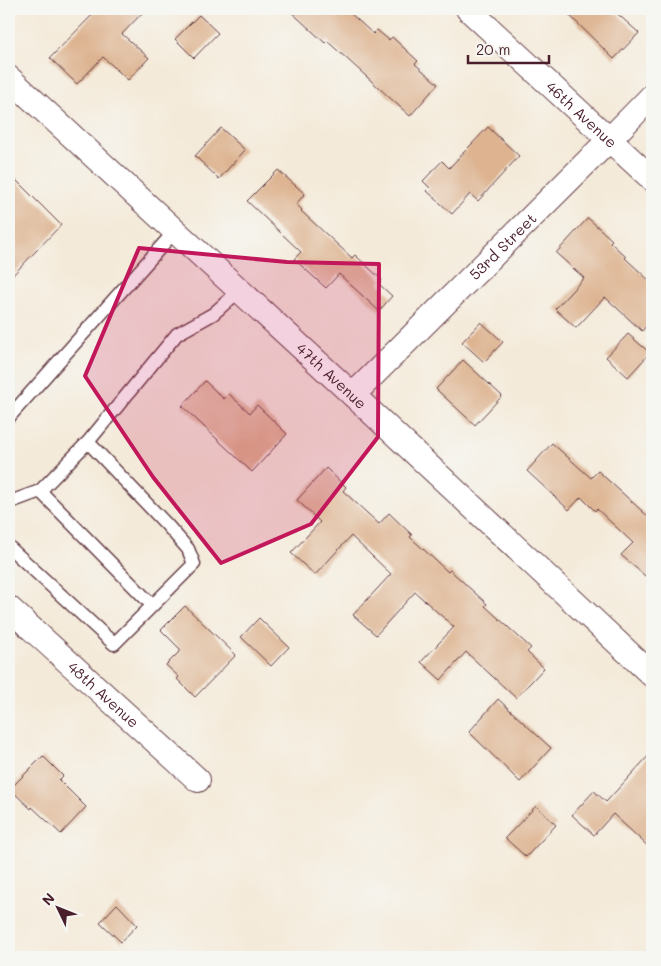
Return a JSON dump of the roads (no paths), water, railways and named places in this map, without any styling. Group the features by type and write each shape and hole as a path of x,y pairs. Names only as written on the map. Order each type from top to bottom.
{"street":[{"name":"46th Avenue","path":"468,9 652,179"},
{"name":"47th Avenue","path":"9,78 652,675"},
{"name":"53rd Street","path":"352,395 610,140 652,96"},
{"name":"48th Avenue","path":"9,608 198,780"}],"lane":[{"path":"9,417 175,231"},
{"path":"9,501 40,491 88,442 177,334 213,314 240,291"},
{"path":"9,547 114,644 194,564 188,550 167,525 88,442"},
{"path":"40,491 152,605"}]}
